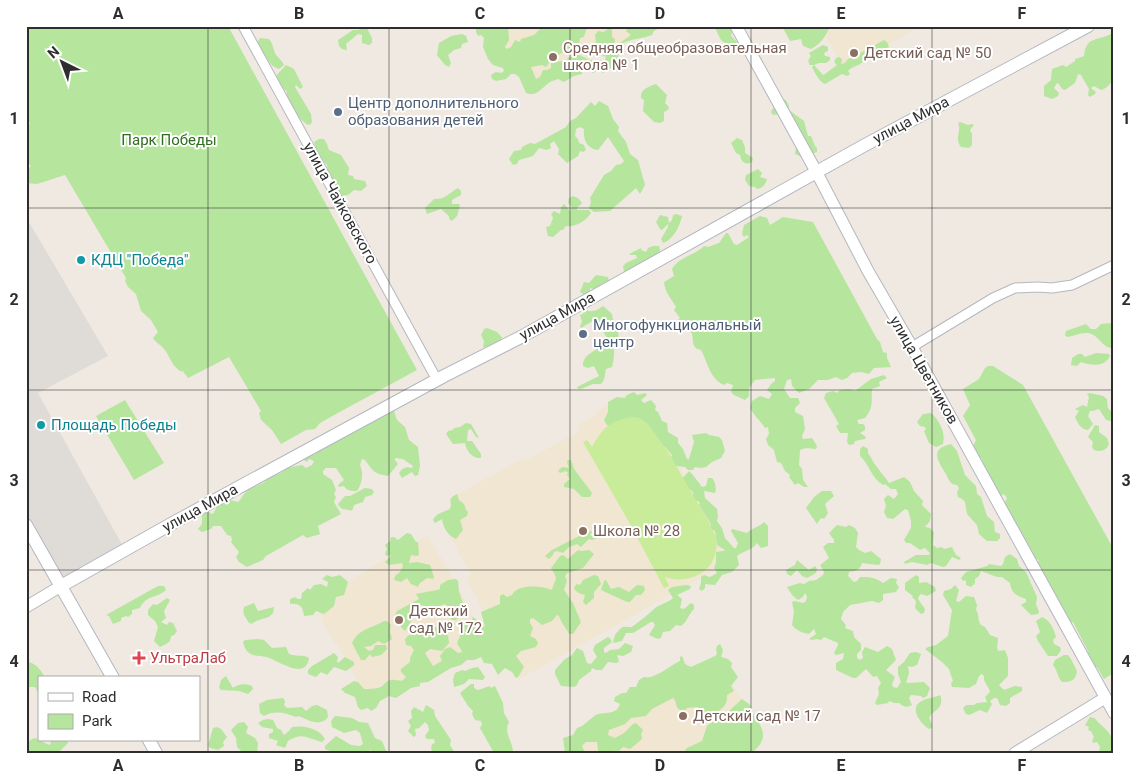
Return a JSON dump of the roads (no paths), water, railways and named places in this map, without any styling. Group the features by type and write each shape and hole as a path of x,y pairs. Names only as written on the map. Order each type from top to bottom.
{"main road":[{"name":"улица Мира","path":"61,586 171,524 437,380 521,337 817,172 1088,26"},
{"path":"26,525 113,676"}],"street":[{"name":"улица Чайковского","path":"243,26 437,380"},
{"name":"улица Цветников","path":"736,26 817,172 868,271 1114,713"},
{"path":"912,347 993,298 1015,288 1052,288 1072,285 1114,265"},
{"name":"улица Мира","path":"26,607 61,586"},
{"path":"1015,753 1105,698"}],"place":[{"name":"Детский сад № 50","path":"854,53"},
{"name":"Средняя общеобразовательная школа № 1","path":"553,57"},
{"name":"Центр дополнительного образования детей","path":"338,112"},
{"name":"КДЦ \"Победа\"","path":"81,260"},
{"name":"Многофункциональный центр","path":"583,334"},
{"name":"Площадь Победы","path":"41,425"},
{"name":"Школа № 28","path":"583,531"},
{"name":"Детский сад № 172","path":"399,620"},
{"name":"УльтраЛаб","path":"139,658"},
{"name":"Детский сад № 17","path":"683,716"}],"park label":[{"name":"Парк Победы","path":"169,140"}]}
